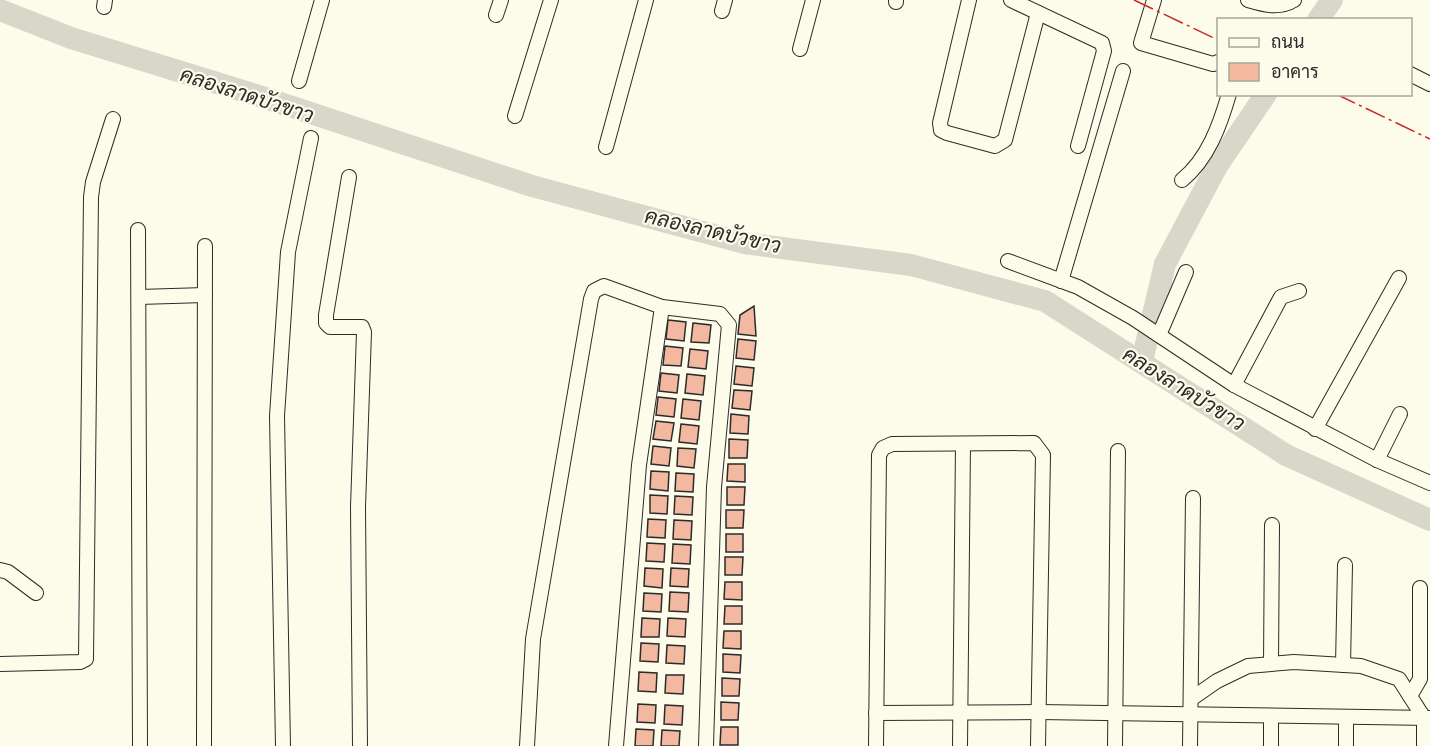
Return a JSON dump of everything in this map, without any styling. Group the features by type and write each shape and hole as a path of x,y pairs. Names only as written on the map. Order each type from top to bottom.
{"street":[{"path":"299,81 322,0"},
{"path":"496,15 501,0"},
{"path":"515,117 551,0"},
{"path":"606,147 646,0"},
{"path":"800,49 813,0"},
{"path":"969,0 940,123 941,130 995,146 1005,140 1038,12"},
{"path":"1011,0 1102,43 1104,51 1078,146"},
{"path":"1154,0 1141,43 1213,64 1217,62"},
{"path":"1248,0 1267,6 1285,5 1294,0"},
{"path":"1062,281 1123,71"},
{"path":"1412,75 1430,84"},
{"path":"1182,180 1192,172 1218,130 1228,96"},
{"path":"0,664 80,662 86,659 91,197 93,182 113,119"},
{"path":"283,746 277,416 288,252 311,138"},
{"path":"349,177 326,322 330,327 362,327 364,332 358,507 360,746"},
{"path":"138,230 140,746"},
{"path":"204,246 204,746"},
{"path":"1008,261 1062,281 1133,318 1234,385 1315,429 1430,483"},
{"path":"1162,337 1186,272"},
{"path":"1315,429 1399,278"},
{"path":"527,746 532,639 591,299 594,291 610,286 662,307 720,314 729,325 730,334 714,488 706,746"},
{"path":"1234,385 1281,297 1299,291"},
{"path":"139,297 205,295"},
{"path":"616,746 639,465 662,307"},
{"path":"1377,460 1400,414"},
{"path":"876,746 879,455 884,448 892,444 1034,443 1043,455 1038,746"},
{"path":"960,746 963,444"},
{"path":"1115,746 1118,451"},
{"path":"1190,746 1193,498"},
{"path":"1272,525 1272,664"},
{"path":"1343,665 1345,565"},
{"path":"0,570 9,572 36,593"},
{"path":"1410,696 1420,680 1420,588"},
{"path":"1191,699 1217,681 1248,666 1272,664 1361,666 1399,679 1427,718 1424,746"},
{"path":"876,713 1039,712 1427,718"},
{"path":"1271,716 1271,746"},
{"path":"1346,717 1346,746"}],"building":[{"path":"754,306 756,336 738,334 740,315"},
{"path":"668,320 686,322 684,341 666,339"},
{"path":"693,323 711,325 709,343 691,342"},
{"path":"738,339 756,341 754,360 736,358"},
{"path":"665,346 683,348 681,366 663,365"},
{"path":"690,349 708,351 706,369 688,367"},
{"path":"736,366 754,368 752,386 734,384"},
{"path":"661,373 679,375 677,393 659,391"},
{"path":"687,374 705,376 703,395 685,393"},
{"path":"734,390 752,391 750,410 732,408"},
{"path":"658,397 676,399 674,417 656,415"},
{"path":"683,399 701,401 699,420 681,418"},
{"path":"731,414 749,416 748,434 730,433"},
{"path":"656,421 674,423 671,441 653,439"},
{"path":"681,424 699,426 697,444 679,442"},
{"path":"729,439 748,440 747,458 729,458"},
{"path":"653,446 671,448 669,466 651,464"},
{"path":"678,448 696,449 694,468 677,466"},
{"path":"728,464 745,464 745,482 727,481"},
{"path":"651,471 669,472 668,491 650,489"},
{"path":"676,473 694,474 693,492 675,491"},
{"path":"727,487 745,487 744,505 727,505"},
{"path":"650,495 668,496 667,514 650,513"},
{"path":"675,496 693,497 692,515 674,514"},
{"path":"726,510 744,510 743,528 726,528"},
{"path":"648,519 666,520 665,538 647,537"},
{"path":"674,520 692,521 691,540 673,539"},
{"path":"726,534 743,534 743,552 726,552"},
{"path":"647,543 665,544 664,562 646,561"},
{"path":"673,544 691,545 690,564 672,563"},
{"path":"725,557 743,557 742,575 725,575"},
{"path":"645,568 663,569 662,588 644,586"},
{"path":"671,568 689,569 688,587 670,586"},
{"path":"725,582 742,582 742,600 724,599"},
{"path":"670,592 689,593 688,612 669,611"},
{"path":"644,593 662,594 661,612 643,611"},
{"path":"725,606 742,606 742,624 724,624"},
{"path":"642,618 660,619 659,637 641,637"},
{"path":"668,618 686,619 685,637 667,636"},
{"path":"724,631 741,631 741,649 723,648"},
{"path":"641,643 659,644 658,662 640,661"},
{"path":"667,645 685,646 684,664 666,663"},
{"path":"723,654 741,655 740,673 723,672"},
{"path":"639,672 657,673 656,692 638,691"},
{"path":"666,675 684,675 683,694 665,693"},
{"path":"722,678 740,679 739,696 722,696"},
{"path":"721,702 739,703 738,720 721,720"},
{"path":"638,704 656,705 655,723 637,722"},
{"path":"665,705 683,706 682,725 664,724"},
{"path":"721,727 738,727 738,745 720,745"},
{"path":"636,729 654,730 653,746 635,746"},
{"path":"662,730 680,731 679,746 661,746"}],"waterway":[{"path":"1319,18 1332,0"},
{"name":"คลองลาดบัวขาว","path":"0,10 71,38 259,96 532,186 744,243 911,265 1045,301 1286,455 1430,520"},
{"path":"1142,361 1165,264 1217,166 1265,96"}],"power":[{"path":"1134,0 1217,40"},
{"path":"1340,96 1430,139"}]}
